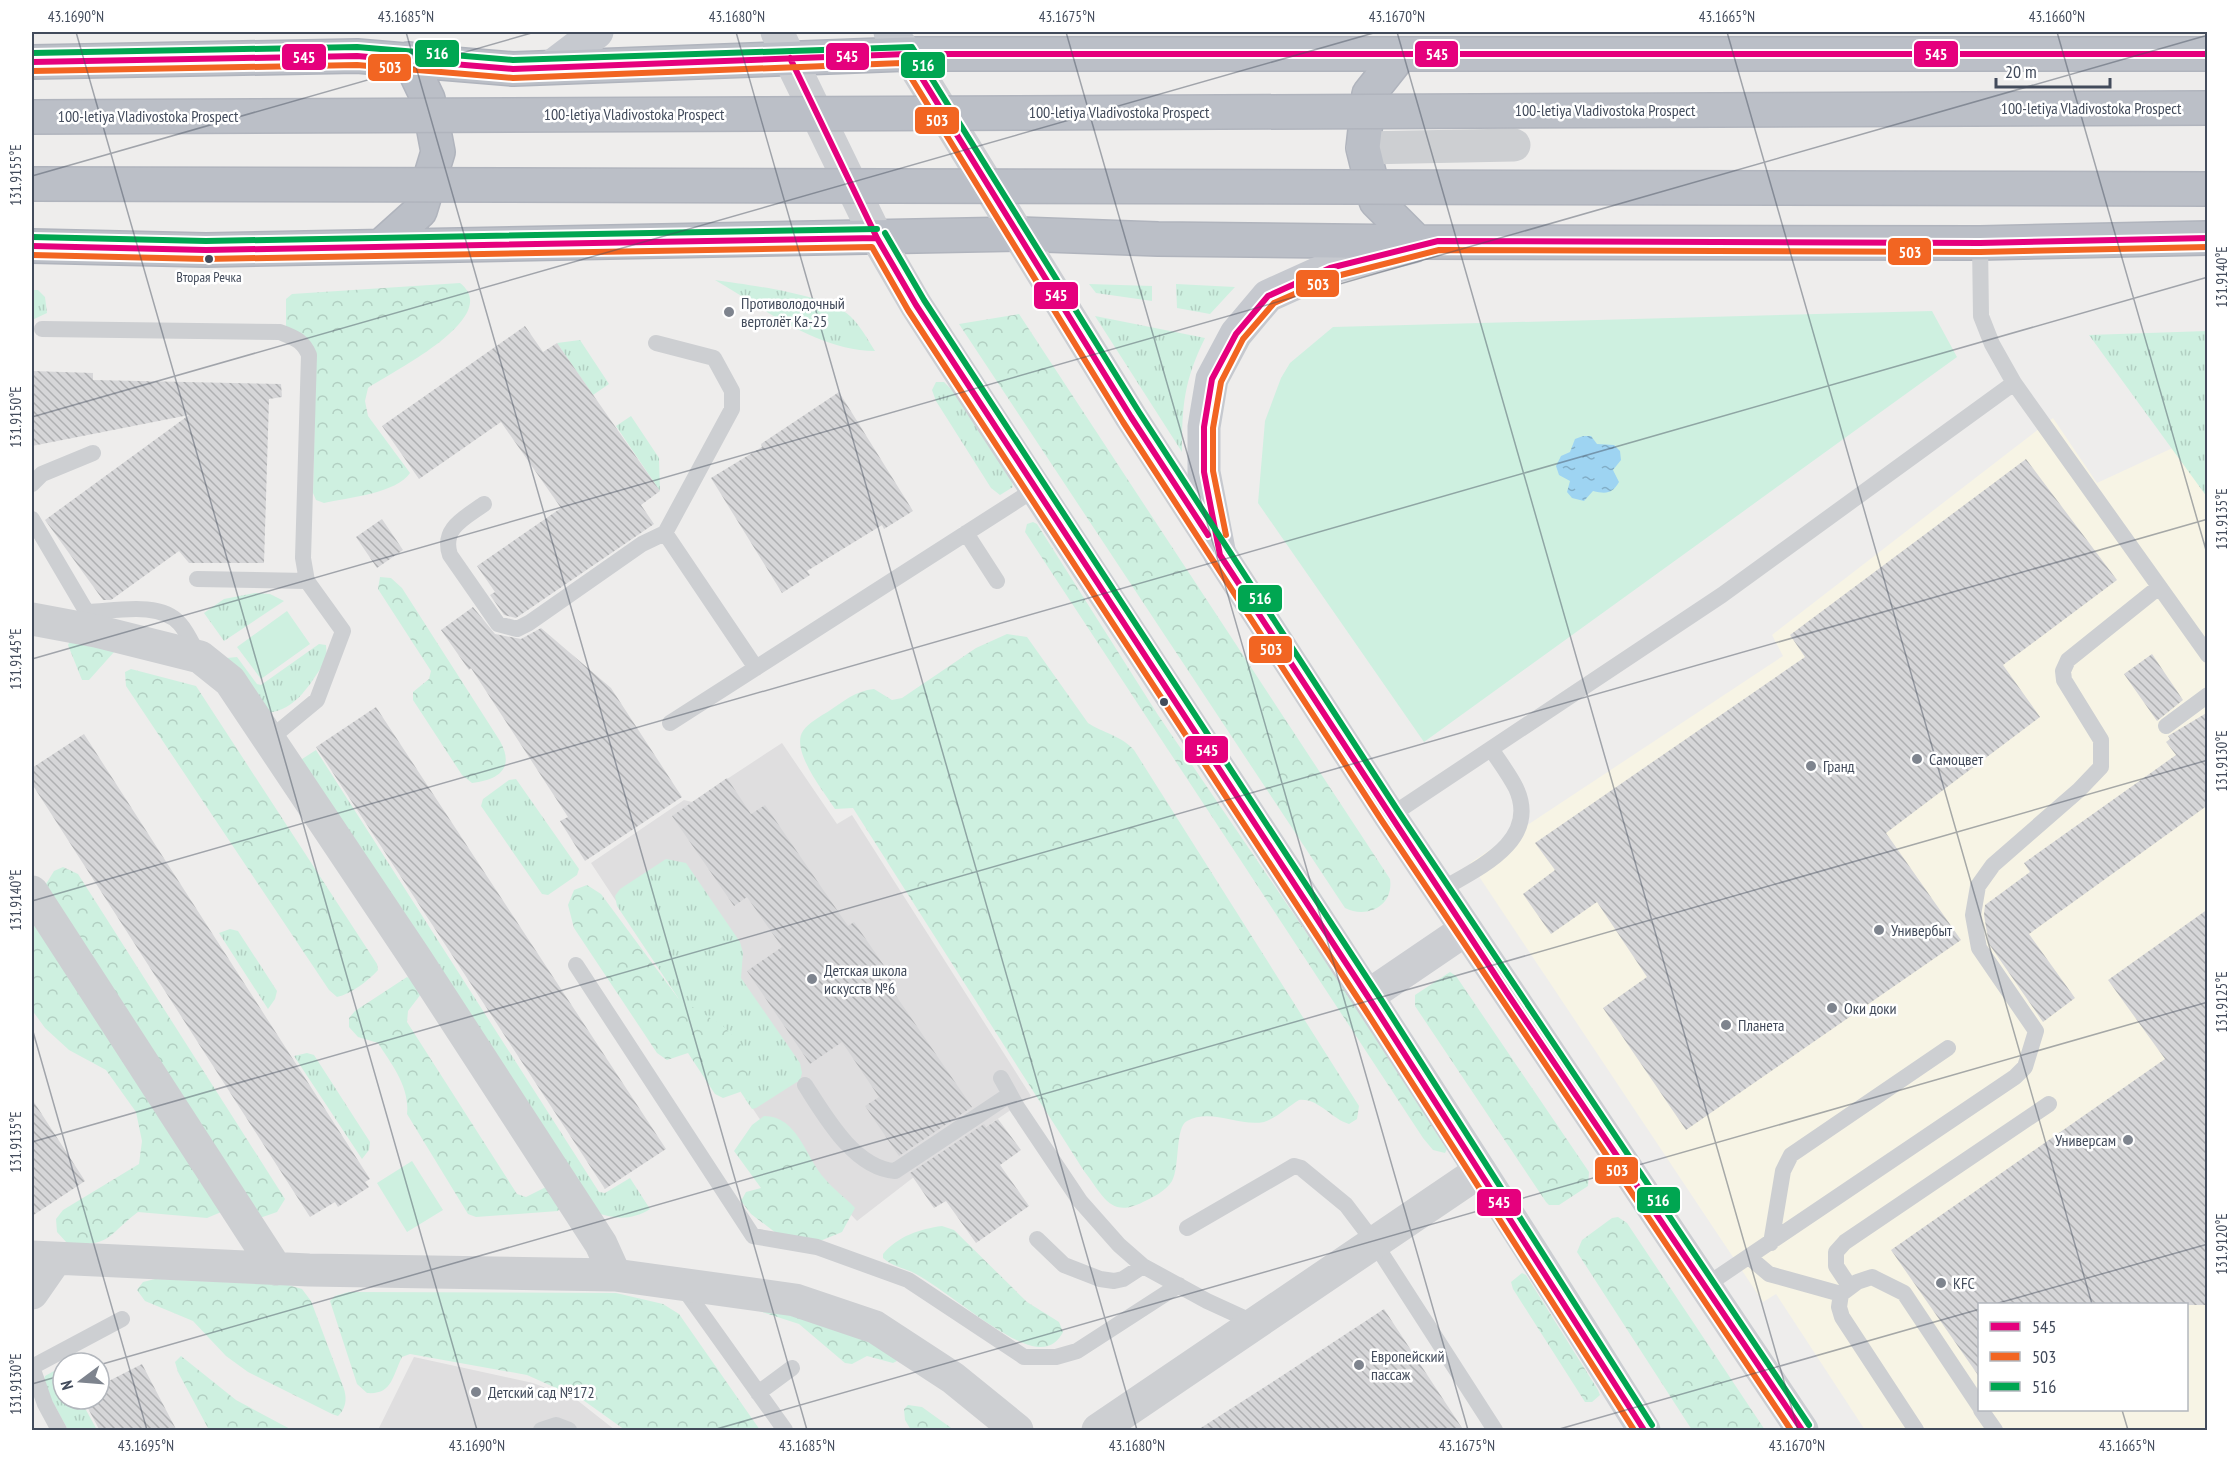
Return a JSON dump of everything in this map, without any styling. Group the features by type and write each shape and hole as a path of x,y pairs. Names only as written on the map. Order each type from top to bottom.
{"highway":[{"path":"32,62 357,56 513,69 783,45 899,43 1400,55 2208,54"},
{"path":"1400,55 1369,94 1363,148 1376,201 1427,242"},
{"path":"381,246 420,211 438,152 428,99 409,59"},
{"name":"100-letiya Vladivostoka Prospect","path":"32,117 2208,108"},
{"path":"32,184 2208,189"},
{"path":"32,246 206,250 1020,234 1158,239 1427,242 1980,243 2208,238"}],"main road":[{"path":"552,67 597,32"},
{"path":"899,43 1020,234 1131,417 1220,555 1439,891 1802,1431"},
{"path":"783,45 877,238 916,305 1368,996 1644,1431"},
{"path":"1220,555 1204,472 1204,427 1212,379 1236,334 1268,296 1330,268 1427,242"},
{"path":"1368,996 1465,930"}],"street":[{"path":"1363,148 1514,145"},
{"path":"32,619 92,621 200,657 230,681 271,738 601,1244 615,1275"},
{"path":"32,892 276,1269"},
{"path":"1104,1429 1255,1323 1480,1171"},
{"path":"32,1293 43,1258 276,1269 615,1275 680,1283 795,1300 875,1327 953,1378 1017,1431"}],"lane":[{"path":"1980,243 1981,316 1992,344 2014,383 2208,655"},
{"path":"42,329 280,332 300,340 309,355 303,558 307,580 343,631 317,700 271,738"},
{"path":"484,504 450,531 447,544 450,555 498,624 507,628 517,629 530,623 642,544 665,532 732,409 732,391 714,358 656,343"},
{"path":"1390,816 1722,595 2014,383"},
{"path":"32,484 42,474 93,453"},
{"path":"670,723 1035,489"},
{"path":"32,519 92,621"},
{"path":"665,532 756,668"},
{"path":"966,533 997,580"},
{"path":"197,579 307,580"},
{"path":"1705,1286 2015,1077 2025,1067 2036,1031 1979,948 1973,915 1978,886 1993,865 2079,790 2101,767 2101,740 2064,680 2063,671 2068,660 2159,587"},
{"path":"2166,726 2208,695"},
{"path":"1439,891 1506,848 1521,826 1517,790 1491,748"},
{"path":"576,965 753,1236 817,1247 908,1280 1024,1357 1041,1359 1077,1351 1179,1285"},
{"path":"1771,1243 1783,1172 1791,1155 1948,1048"},
{"path":"1001,1078 1009,1095 1080,1201 1119,1245 1143,1266 1207,1301 1255,1323"},
{"path":"805,1085 854,1151 867,1161 886,1170 895,1171 1009,1095"},
{"path":"1846,1290 1836,1266 1836,1252 1845,1242 2049,1104"},
{"path":"1187,1228 1294,1166 1312,1176 1346,1205 1374,1242 1495,1431"},
{"path":"1037,1239 1064,1265 1100,1279 1114,1281 1123,1279 1143,1266"},
{"path":"1749,1257 1769,1274 1846,1290"},
{"path":"1916,1431 1842,1317 1839,1306 1846,1290 1872,1276 1904,1293 1978,1405"},
{"path":"680,1283 785,1431"},
{"path":"59,1431 45,1404 32,1367 122,1319"},
{"path":"758,1393 792,1368"},
{"path":"1982,1411 1995,1431"},
{"path":"540,1431 556,1425 569,1431"}],"shaded area":[{"name":"Самоцвет","path":"2053,418 2097,483 2207,432 2207,1430 1865,1430 1776,1294 1763,1302 1470,863 1783,656 1772,635"},
{"name":"Детская школа искусств №6","path":"782,743 837,824 852,815 1031,1096 923,1170 857,1221 759,1118 591,863 684,800 692,802"},
{"name":"Детский сад №172","path":"414,1357 533,1383 577,1400 615,1430 378,1430"}],"green space":[{"path":"715,280 805,296 839,308 857,324 875,351 853,349 811,336"},
{"path":"460,283 470,297 468,312 457,327 419,357 368,388 365,401 368,416 410,473 404,480 371,494 324,503 316,500 313,493 316,362 286,331 286,299 292,294"},
{"path":"1089,284 1152,286 1152,301 1096,293"},
{"path":"1176,284 1235,287 1210,314 1177,308"},
{"path":"32,290 38,290 45,297 47,313 32,320"},
{"path":"1932,311 1957,357 1424,742 1258,503 1265,421 1281,378 1290,363 1333,327"},
{"path":"1019,314 1390,879 1388,896 1377,908 1362,912 1345,908 959,324"},
{"path":"1095,316 1205,338 1188,381 1182,452"},
{"path":"2208,331 2207,497 2089,335"},
{"path":"580,340 609,384 593,395 557,343"},
{"path":"936,382 944,382 954,392 1011,478 1013,487 1000,495 991,488 936,401 932,390"},
{"path":"631,416 659,458 660,491 616,426"},
{"path":"1033,522 1037,524 1158,715 1357,1007 1447,1149 1445,1153 1433,1150 1423,1138 1025,532 1027,524"},
{"path":"380,577 391,578 402,588 500,741 506,759 502,771 497,776 472,783 462,775 413,700 413,692 429,679 431,671 378,589"},
{"path":"255,593 270,594 284,601 224,641 204,613 224,599"},
{"path":"287,611 310,644 261,679 237,647"},
{"path":"1007,634 1027,637 1088,723 1124,741 1134,750 1359,1106 1357,1119 1349,1124 1336,1118 1319,1105 1306,1100 1299,1100 1264,1122 1254,1123 1206,1116 1196,1118 1183,1125 1174,1175 1167,1188 1132,1207 1115,1206 1102,1196 853,808 835,809 810,771 801,749 800,739 805,728 850,697 874,689 892,700 902,698 976,648"},
{"path":"70,641 114,652 89,680 82,680 68,645"},
{"path":"319,644 326,645 327,659 309,686 286,707 266,713 227,658 237,657 257,684 261,685"},
{"path":"131,669 196,686 377,964 378,970 370,978 348,993 337,997 329,990 126,686 125,672"},
{"path":"316,750 599,1192 605,1193 630,1178 650,1209 636,1216 622,1218 594,1212 299,761"},
{"path":"516,779 579,869 577,875 548,895 542,894 481,806 483,799 509,780"},
{"path":"666,859 686,863 740,942 743,953 741,978 800,1063 802,1073 800,1080 756,1108 752,1109 617,906 615,896 620,889"},
{"path":"63,867 78,874 285,1199 277,1212 254,1220 46,884 54,871"},
{"path":"587,885 601,894 678,998 723,1026 741,1045 749,1065 748,1082 740,1092 723,1098 715,1094 688,1053 667,1060 657,1053 574,928 568,905 574,890"},
{"path":"32,904 226,1210 207,1218 138,1212 107,1238 93,1243 67,1243 57,1232 56,1219 63,1210 139,1164 142,1141 136,1112 106,1070 69,1050 45,1028 32,1010"},
{"path":"230,929 238,931 277,991 268,1009 219,933"},
{"path":"1450,972 1456,976 1589,1172 1588,1186 1559,1205 1549,1205 1546,1202 1415,1006 1415,995"},
{"path":"407,977 418,984 421,994 408,1011 407,1022 517,1194 526,1197 546,1187 562,1204 558,1211 476,1217 468,1214 407,1114 403,1085 389,1060 378,1043 358,1037 349,1027 349,1018 355,1011"},
{"path":"307,1053 314,1055 370,1142 369,1150 362,1159 294,1056"},
{"path":"764,1116 776,1118 793,1130 825,1179 855,1208 842,1232 820,1241 776,1233 751,1214 741,1201 746,1192 761,1188 734,1151 752,1125"},
{"path":"412,1161 443,1210 407,1232 377,1183"},
{"path":"1618,1217 1627,1223 1765,1430 1692,1430 1577,1252 1582,1240 1612,1218"},
{"path":"942,1226 954,1230 1027,1302 1059,1322 1063,1332 1059,1339 1046,1346 1025,1344 994,1327 929,1282 883,1258 883,1254 902,1238 918,1231"},
{"path":"1522,1273 1526,1275 1598,1390 1600,1395 1592,1402 1585,1402 1513,1289 1511,1282"},
{"path":"155,1279 288,1285 302,1289 311,1301 344,1389 345,1403 341,1413 338,1416 332,1414 248,1372 226,1356 193,1321 145,1301 137,1290 143,1282"},
{"path":"349,1292 616,1293 663,1304 679,1314 760,1430 625,1430 583,1400 527,1375 410,1354 402,1357 386,1388 375,1393 367,1393 357,1384 330,1301 335,1296"},
{"path":"725,1295 871,1337 897,1361 893,1363 867,1356 852,1364 845,1363 799,1324 753,1309"},
{"path":"181,1356 236,1400 292,1430 209,1430 178,1372 175,1362"},
{"path":"51,1373 51,1399 43,1384 45,1376"},
{"path":"908,1405 922,1407 954,1430 911,1430 905,1420 904,1409"},
{"path":"58,1411 87,1411 97,1430 68,1430"}],"water":[{"path":"1591,436 1597,444 1614,445 1620,451 1621,460 1613,470 1619,482 1614,489 1605,493 1593,491 1584,501 1572,498 1567,492 1570,481 1559,475 1556,466 1561,456 1570,452 1575,439"}],"building":[{"path":"525,326 543,352 557,343 660,491 641,505 654,524 516,618 504,615 490,595 495,592 477,566 561,508 501,422 419,479 382,426"},
{"path":"32,371 93,373 93,380 281,384 282,397 269,399 264,563 189,563 179,551 111,600 103,600 45,520 189,415 32,446"},
{"path":"839,392 913,511 884,529 882,525 807,571 810,575 782,593 711,478 762,447 761,444"},
{"name":"Гранд","path":"2026,459 2117,580 2003,665 2040,717 1886,833 1961,940 1686,1130 1603,1008 1647,977 1597,902 1551,934 1523,894 1555,870 1535,843 1805,657 1790,635"},
{"path":"382,519 403,550 377,568 356,537"},
{"path":"473,607 495,634 521,639 541,628 611,688 682,797 585,861 560,821 568,817 471,668 469,670 441,630"},
{"path":"2152,654 2183,700 2157,721 2124,674"},
{"path":"376,707 666,1149 605,1189 316,747"},
{"path":"2208,712 2208,805 2029,934 2075,998 2043,1022 1989,944 1984,915 1985,905 2030,872 2024,863 2176,755 2166,742 2170,739 2168,736"},
{"path":"84,734 370,1179 365,1182 369,1187 338,1207 335,1202 310,1217 32,784 32,768"},
{"path":"727,778 751,814 765,805 848,926 854,922 894,980 888,984 972,1107 899,1156 865,1106 879,1097 842,1042 810,1064 747,971 782,947 747,897 734,906 672,816"},
{"name":"Универсам","path":"2208,909 2208,1305 2188,1305 2188,1303 1978,1303 1978,1375 1891,1250 2165,1059 2108,980"},
{"path":"32,1099 85,1181 32,1216"},
{"path":"998,1119 1021,1150 1000,1165 1029,1206 976,1243 946,1201 934,1208 910,1173 984,1124 986,1127"},
{"name":"Европейский пассаж","path":"1384,1309 1464,1431 1196,1431 1271,1383"},
{"path":"142,1364 177,1431 100,1431 89,1411 111,1411 111,1380"}],"transit line":[{"name":"516","path":"32,53 357,47 513,60 912,47 1139,412 1398,811 1809,1425"},
{"name":"545","path":"907,54 1131,417 1208,535"},
{"name":"545","path":"32,62 357,56 513,69 907,54 2208,54"},
{"name":"545","path":"790,58 877,238 916,305 1374,1006 1644,1430"},
{"name":"503","path":"32,71 357,65 513,78 902,63 1123,422 1382,821 1791,1430"},
{"name":"516","path":"32,237 206,241 877,229"},
{"name":"516","path":"885,233 924,300 1382,1001 1652,1425"},
{"name":"545","path":"32,246 206,250 877,238"},
{"name":"545","path":"1802,1430 1507,993 1220,555 1204,472 1204,427 1212,379 1236,334 1268,296 1330,268 1438,241 1980,243 2208,238"},
{"name":"503","path":"32,255 206,259 872,247 908,310 1366,1011 1634,1430"},
{"name":"503","path":"1226,535 1213,471 1213,428 1221,382 1243,339 1274,303 1333,277 1439,250 1980,252 2208,247"}],"place":[{"name":"Вторая Речка","path":"209,259"},
{"name":"Противолодочный вертолёт Ка-25","path":"729,312"},
{"name":"Самоцвет","path":"1917,759"},
{"name":"Гранд","path":"1811,766"},
{"name":"Универбыт","path":"1879,930"},
{"name":"Детская школа искусств №6","path":"812,979"},
{"name":"Оки доки","path":"1832,1008"},
{"name":"Планета","path":"1726,1025"},
{"name":"Универсам","path":"2128,1140"},
{"name":"KFC","path":"1941,1283"},
{"name":"Европейский пассаж","path":"1359,1365"},
{"name":"Детский сад №172","path":"476,1392"}]}
